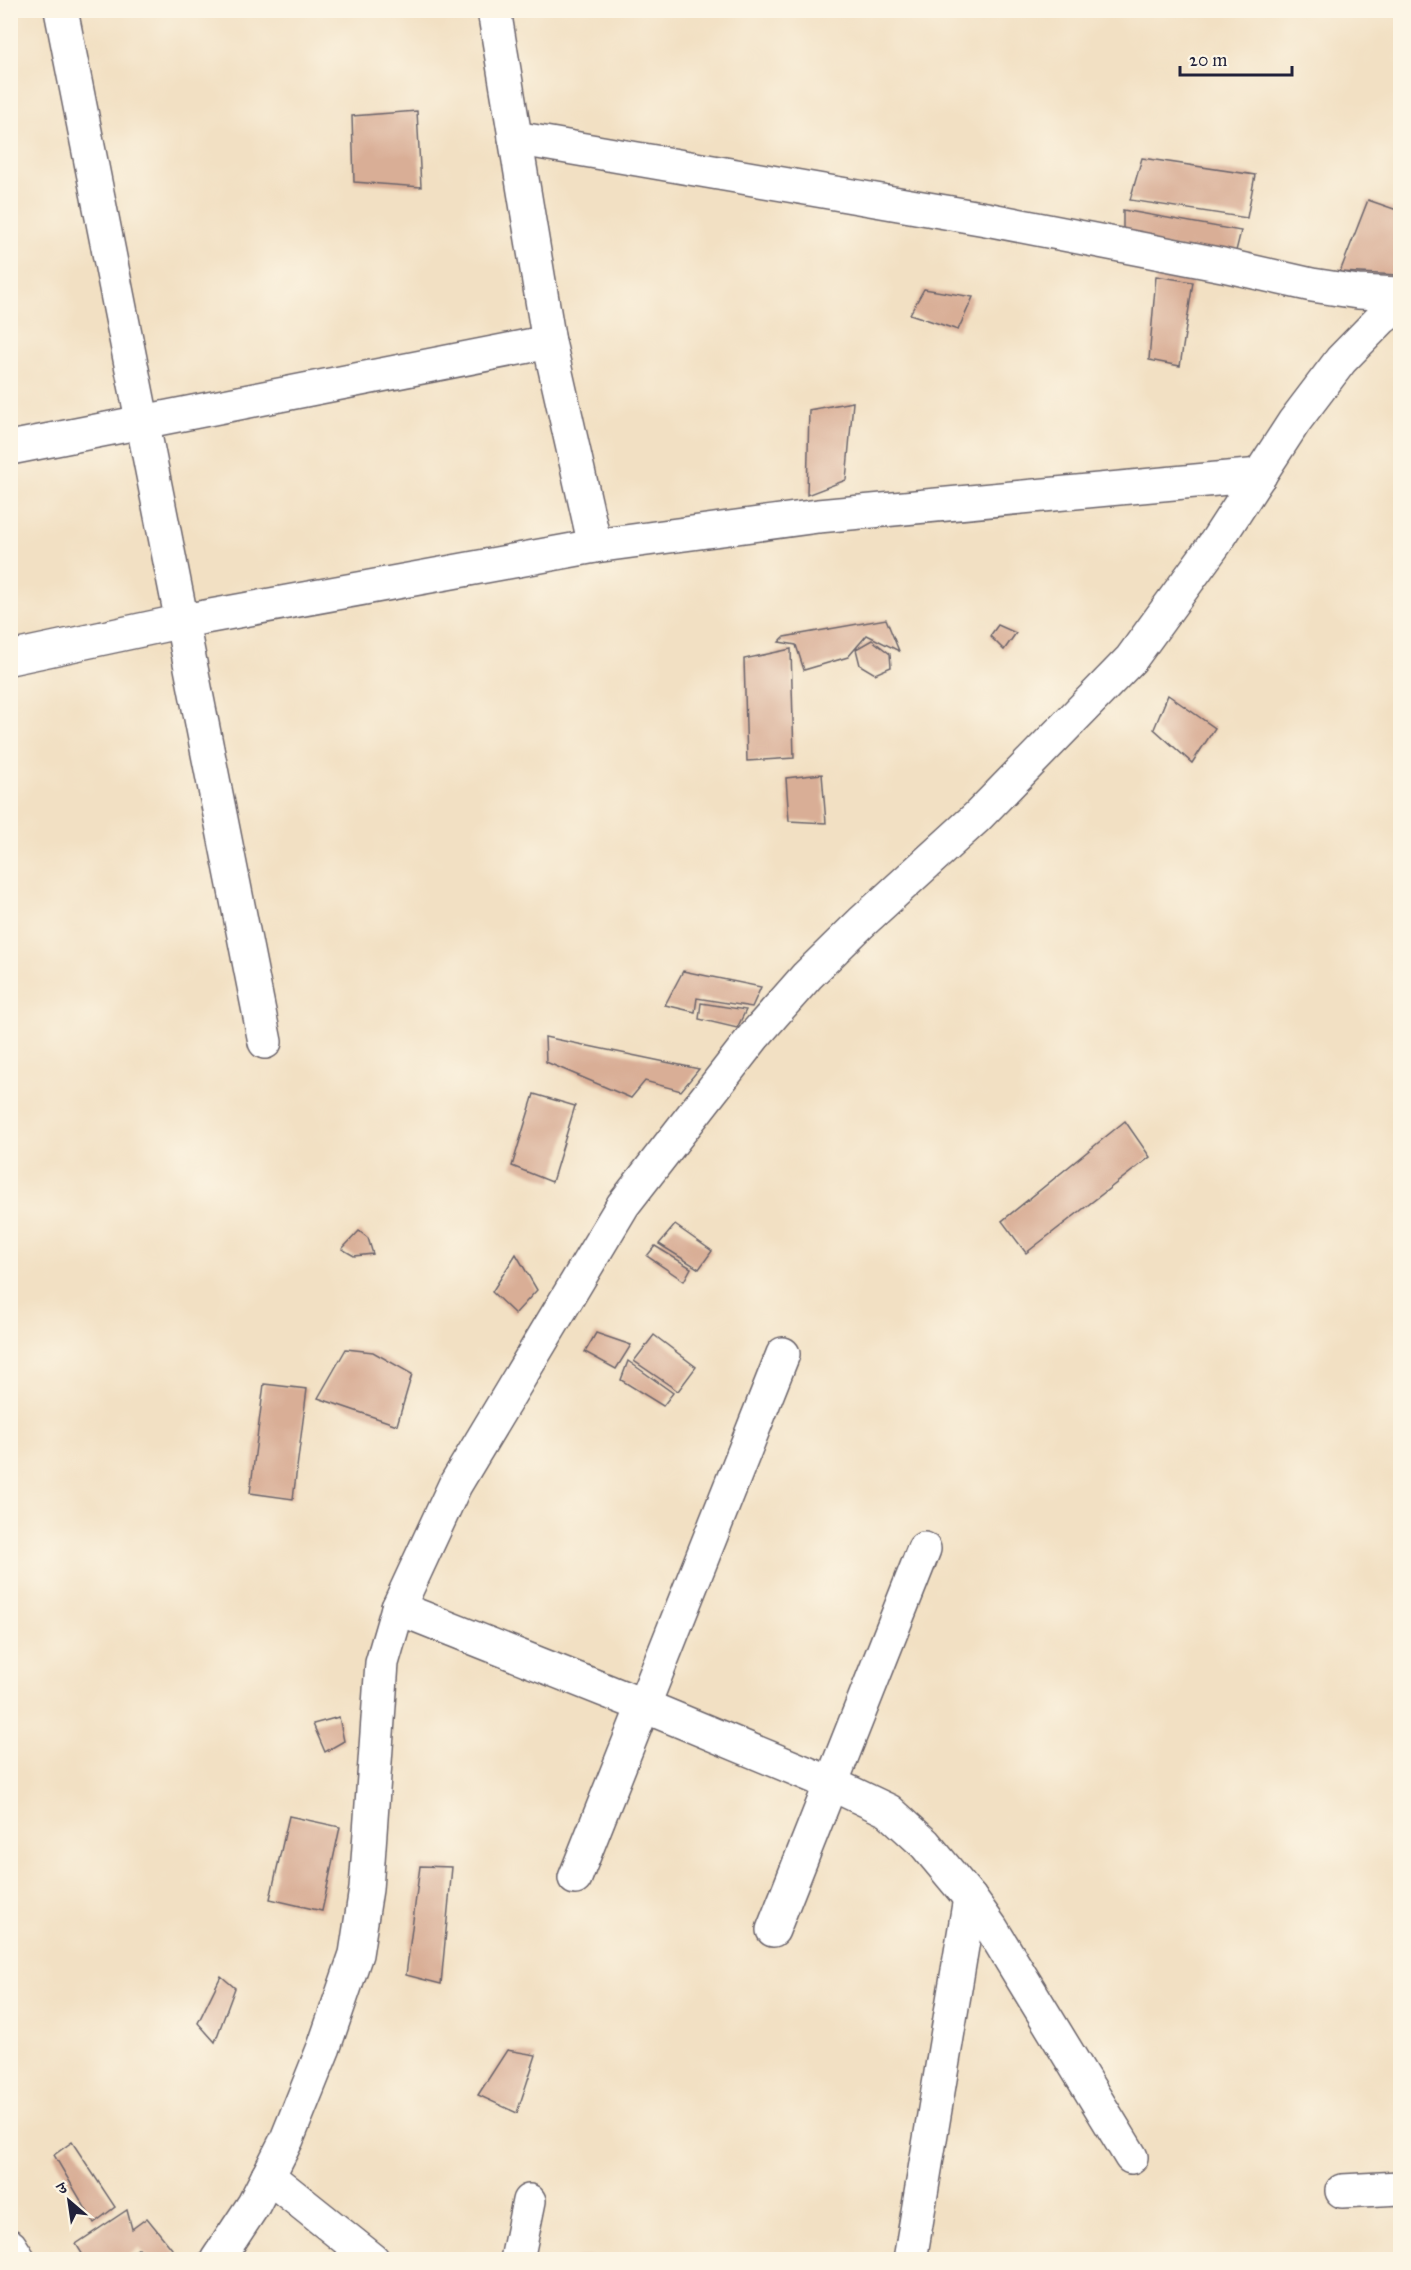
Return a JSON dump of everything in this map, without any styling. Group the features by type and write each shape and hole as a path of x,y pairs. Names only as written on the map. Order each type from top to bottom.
{"street":[{"path":"61,10 265,1041"},
{"path":"494,10 549,342 595,546"},
{"path":"515,138 986,219 1223,265 1312,285 1358,292 1401,294"},
{"path":"217,2259 254,2204 287,2139 324,2047 356,1954 366,1889 382,1663 398,1608 454,1485 623,1205 755,1035 807,976 861,923 977,817 1131,659 1215,542 1294,422 1341,360 1382,318 1401,305"},
{"path":"10,448 143,420 549,342"},
{"path":"10,658 183,621 595,546 818,516 1260,475"},
{"path":"575,1878 783,1354"},
{"path":"774,1930 924,1549"},
{"path":"398,1608 642,1705 830,1783 889,1811 925,1844 970,1898 992,1929 1131,2157"},
{"path":"910,2259 970,1898"},
{"path":"268,2176 373,2259"},
{"path":"1342,2191 1401,2188"},
{"path":"517,2259 529,2201"},
{"path":"10,2246 19,2259"}],"building":[{"path":"417,111 421,187 354,182 352,116"},
{"path":"1142,158 1255,175 1247,218 1130,200"},
{"path":"1368,200 1400,211 1400,275 1340,272"},
{"path":"1123,210 1241,231 1235,255 1123,242"},
{"path":"1156,276 1193,282 1180,366 1149,360"},
{"path":"924,289 973,297 958,330 910,314"},
{"path":"853,402 846,480 807,495 809,410"},
{"path":"886,619 899,651 867,635 848,657 804,670 796,645 779,642 784,637"},
{"path":"998,625 1016,633 1004,650 990,636"},
{"path":"872,640 890,654 891,667 875,674 860,665 856,649"},
{"path":"791,649 794,758 747,761 744,659"},
{"path":"1168,695 1215,728 1192,763 1154,729"},
{"path":"822,774 826,823 789,821 786,778"},
{"path":"683,971 761,987 752,1007 697,998 695,1012 665,1005"},
{"path":"701,1003 746,1010 737,1028 699,1019"},
{"path":"545,1037 699,1069 681,1091 645,1081 631,1098 546,1062"},
{"path":"534,1094 575,1106 552,1182 512,1166"},
{"path":"1125,1121 1150,1157 1026,1253 1002,1221"},
{"path":"675,1225 712,1251 699,1269 659,1244"},
{"path":"359,1231 368,1238 373,1254 354,1256 342,1249"},
{"path":"655,1246 691,1268 684,1281 647,1256"},
{"path":"516,1254 537,1290 515,1314 492,1292"},
{"path":"596,1333 631,1345 616,1369 585,1352"},
{"path":"654,1335 696,1367 678,1391 634,1361"},
{"path":"346,1349 373,1352 412,1374 397,1425 318,1398"},
{"path":"628,1361 673,1393 663,1406 621,1380"},
{"path":"264,1384 307,1389 293,1499 250,1493"},
{"path":"339,1717 344,1741 325,1752 313,1724"},
{"path":"289,1816 340,1827 322,1911 270,1899"},
{"path":"420,1866 452,1867 441,1984 406,1975"},
{"path":"221,1976 235,1988 215,2042 198,2023"},
{"path":"507,2050 536,2055 517,2113 478,2095"},
{"path":"72,2142 115,2207 94,2223 54,2155"},
{"path":"127,2210 132,2229 147,2218 181,2260 151,2260 139,2248 123,2260 86,2260 76,2244"},
{"path":"591,2256 591,2260 575,2260 575,2258"}]}
